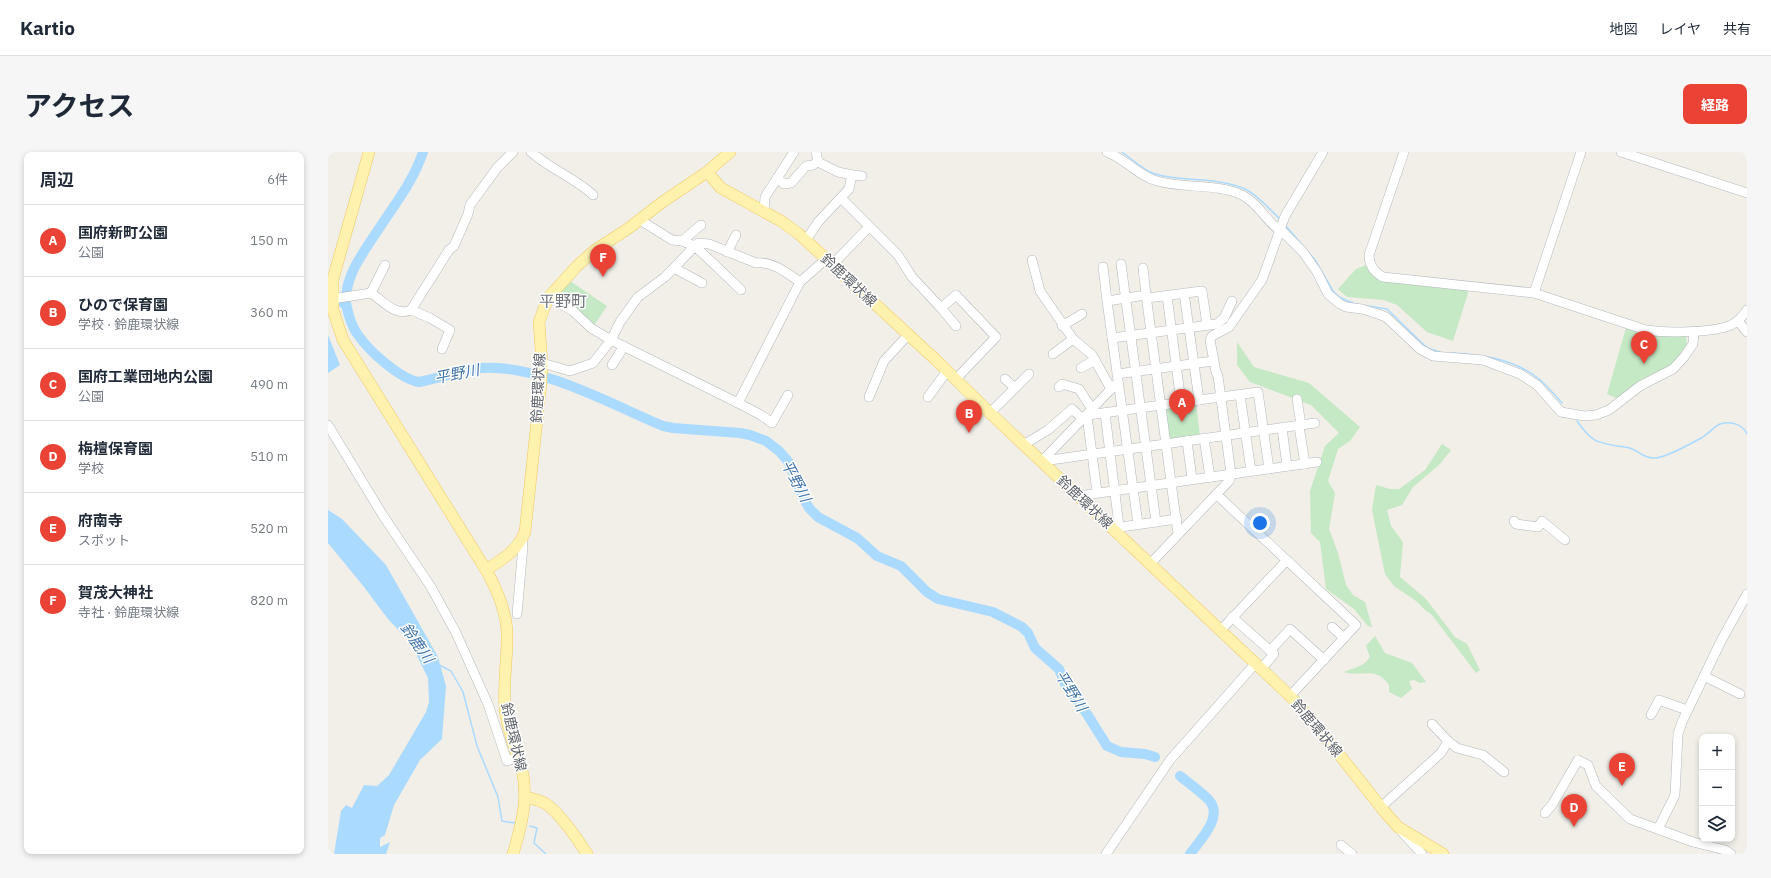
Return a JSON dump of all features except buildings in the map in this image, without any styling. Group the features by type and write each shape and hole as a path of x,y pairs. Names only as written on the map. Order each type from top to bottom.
{"main road":[{"name":"鈴鹿環状線","path":"369,152 333,279 336,299 333,310 344,340 486,570 499,596 506,619 508,638 504,702 508,726 524,780 525,797 523,817 513,854"},
{"name":"鈴鹿環状線","path":"486,570 512,553 522,540 525,532 541,372 539,322 548,297 577,266 595,250 640,220 660,203 707,172 730,152"},
{"name":"鈴鹿環状線","path":"707,172 721,188 781,221 830,261 1023,445 1078,496 1116,527 1150,564 1290,696 1311,719 1381,808 1398,827 1443,854"},
{"path":"525,797 542,802 549,806 572,832 587,854"}],"street":[{"path":"411,310 449,250 454,246 468,214 470,205 497,168 513,152"},
{"path":"764,212 765,198 794,152"},
{"path":"816,152 818,162"},
{"path":"1107,152 1116,156 1142,175 1155,180 1227,190 1243,196 1263,211 1303,252 1317,272 1328,294 1340,304 1346,307 1362,309 1386,318 1420,349 1433,356 1483,360 1520,374 1536,385 1561,412 1584,416 1596,415 1609,410 1640,386 1673,369 1693,344 1694,331"},
{"path":"1150,564 1229,481 1231,474 1218,376 1213,361 1210,344 1212,336 1229,326 1262,280 1285,216 1323,152"},
{"path":"1404,152 1370,248 1369,260 1377,273 1388,278 1534,293 1646,330 1660,332 1694,331 1742,326 1747,310"},
{"path":"1534,293 1581,152"},
{"path":"1621,152 1747,194"},
{"path":"537,154 583,186 593,195"},
{"path":"777,178 784,184 791,183 806,166 813,165 818,162"},
{"path":"818,162 838,172 862,176"},
{"path":"806,240 819,221 849,189 852,174"},
{"path":"841,198 898,255 912,277 956,326"},
{"path":"640,220 672,240 682,241 695,246 741,290"},
{"path":"682,241 701,225"},
{"path":"738,403 800,282 830,261 869,227"},
{"path":"727,252 736,235"},
{"path":"541,372 570,371 593,364 611,340 620,322 638,298 665,277 698,243 709,244 756,263 760,262 772,265 786,272 800,282"},
{"path":"1032,260 1040,291 1062,326 1073,339 1088,350 1111,389"},
{"path":"1121,264 1156,522"},
{"path":"371,293 385,265"},
{"path":"1103,267 1138,524"},
{"path":"674,268 702,283"},
{"path":"1143,268 1178,534"},
{"path":"1107,301 1166,296 1202,291 1207,325"},
{"path":"336,299 371,293 394,310 403,312 411,310 430,318 450,330 442,349"},
{"path":"1184,293 1199,400"},
{"path":"941,308 956,295 996,337 955,380"},
{"path":"1166,296 1181,402"},
{"path":"548,297 573,311 591,328 611,340 738,403 761,415 772,424 788,395"},
{"path":"1112,338 1217,324 1228,312 1232,301"},
{"path":"1062,326 1082,314"},
{"path":"869,397 884,361 908,335"},
{"path":"1053,354 1073,339"},
{"path":"612,365 624,346"},
{"path":"1081,368 1095,360"},
{"path":"1042,461 1111,389 1118,377 1135,371 1213,361"},
{"path":"928,397 947,371"},
{"path":"990,414 1029,374"},
{"path":"1005,379 1015,388"},
{"path":"1059,387 1062,384 1079,389 1087,415 1097,492"},
{"path":"1023,445 1048,430 1072,409 1087,415 1258,392 1269,469"},
{"path":"1240,394 1251,471"},
{"path":"1297,399 1305,464"},
{"path":"1104,413 1115,490 1116,527 1177,519"},
{"path":"1042,461 1315,423"},
{"path":"328,425 382,514 431,587 456,633 488,704 507,761 518,757"},
{"path":"1282,428 1287,466"},
{"path":"1204,438 1210,477"},
{"path":"1186,441 1192,479"},
{"path":"1078,496 1097,492 1316,462"},
{"path":"1216,494 1356,625 1290,696"},
{"path":"1514,521 1516,524 1538,527 1542,521 1565,540"},
{"path":"517,614 523,546 522,540"},
{"path":"1220,630 1287,560"},
{"path":"1658,829 1675,795 1678,734 1687,710 1747,594"},
{"path":"1106,854 1170,760 1258,666 1274,654 1232,617"},
{"path":"1332,627 1344,638"},
{"path":"1270,651 1290,629 1324,660"},
{"path":"1704,676 1740,694"},
{"path":"1651,715 1659,700 1687,710"},
{"path":"1432,724 1457,748 1483,755 1504,772"},
{"path":"1381,808 1441,753 1448,741"},
{"path":"1545,813 1578,760 1588,765 1596,786 1630,819 1693,842 1720,848 1732,854"},
{"path":"1398,827 1421,854"},
{"path":"1341,845 1352,854"}],"green space":[{"path":"1366,265 1374,276 1469,290 1453,341 1427,332 1397,305 1384,300 1347,297 1338,289 1356,269"},
{"path":"567,279 607,306 593,327 551,297"},
{"path":"1626,328 1661,336 1686,335 1687,347 1676,361 1668,368 1618,399 1607,394"},
{"path":"1237,342 1254,367 1309,383 1360,427 1350,441 1338,449 1328,481 1335,493 1329,529 1338,553 1346,585 1353,595 1365,602 1372,627 1368,626 1354,609 1326,589 1320,542 1311,533 1310,491 1325,446 1339,433 1311,405 1250,382 1237,365"},
{"path":"1196,403 1200,436 1169,439 1165,408"},
{"path":"1442,444 1451,450 1440,464 1413,487 1402,505 1387,510 1391,526 1403,542 1400,577 1426,599 1455,637 1467,644 1480,670 1476,673 1432,615 1416,601 1394,586 1385,574 1372,510 1376,485 1390,489 1399,489 1425,470"},
{"path":"1375,636 1385,653 1412,663 1426,682 1420,683 1414,680 1409,681 1412,689 1401,698 1389,692 1389,685 1385,680 1376,674 1344,672 1366,662 1370,657 1366,646"}],"water":[{"path":"328,335 340,365 328,373"},
{"name":"鈴鹿川","path":"328,510 342,519 386,565 438,657 446,686 442,739 420,760 394,805 385,835 380,838 380,847 390,842 386,854 334,854 341,811 346,805 352,808 364,785 377,786 389,775 426,712 429,702 428,678 410,642 388,619 328,543"}],"waterway":[{"name":"平野川","path":"344,304 346,303 348,285 354,269 362,254 407,186 423,152"},
{"path":"1122,152 1142,167 1155,174 1176,178 1219,182 1246,189 1256,196 1280,219"},
{"path":"1285,225 1315,260 1333,291 1339,297 1355,304 1387,309 1424,345 1430,349 1440,352"},
{"name":"平野川","path":"346,303 352,324 363,341 377,356 394,370 411,380 419,382 465,370 504,368 527,372 574,387 663,426 740,433 766,441 779,451 788,461 804,499 809,508 818,517 857,538 877,556 901,566 927,592 938,599 993,612 1022,627 1028,633 1035,648 1059,669 1066,686 1087,714 1107,746 1121,752 1145,754 1155,757"},
{"path":"1452,353 1497,359 1520,367 1539,379 1562,403"},
{"path":"1577,421 1587,434 1597,441 1633,449 1651,458 1661,457 1680,449 1703,437 1720,424 1736,424 1747,434"},
{"path":"439,665 451,671 463,692 477,746 498,797 502,821 515,823"},
{"name":"平野川","path":"1180,776 1209,800 1213,807 1214,814 1209,828 1190,854"},
{"path":"530,826 537,828 534,843 546,854"}],"place":[{"name":"賀茂大神社","path":"603,277"},
{"name":"国府工業団地内公園","path":"1644,364"},
{"name":"国府新町公園","path":"1182,422"},
{"name":"ひので保育園","path":"969,433"},
{"name":"府南寺","path":"1622,786"},
{"name":"栴檀保育園","path":"1574,827"}],"district":[{"name":"平野町","path":"563,301"}]}
